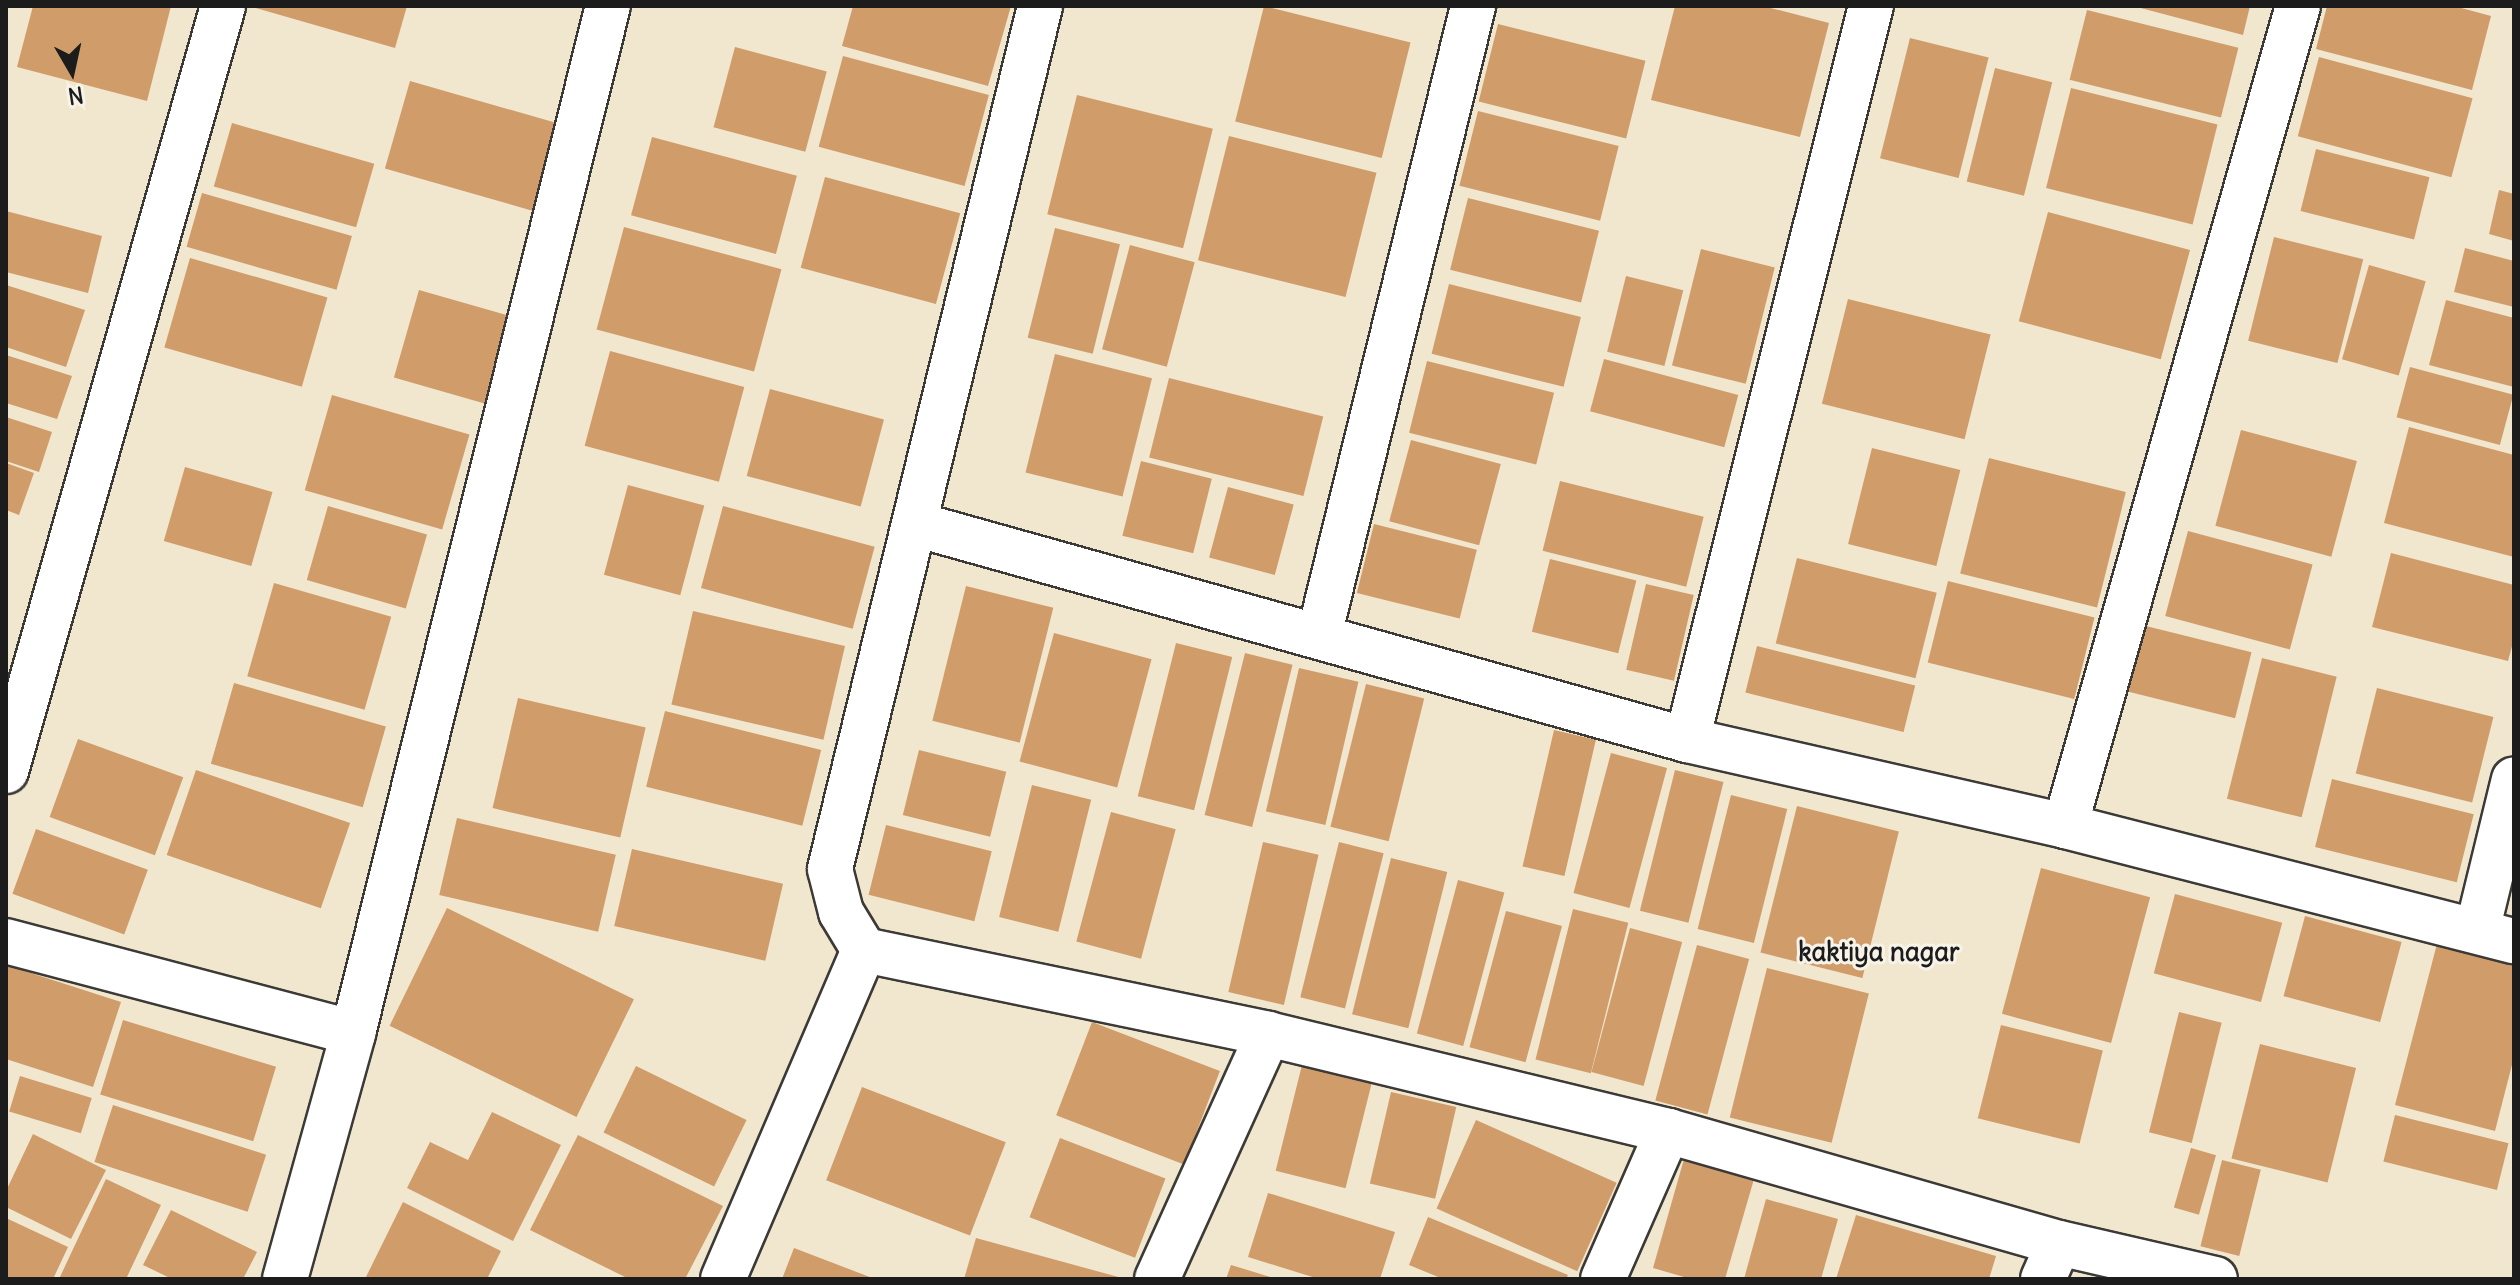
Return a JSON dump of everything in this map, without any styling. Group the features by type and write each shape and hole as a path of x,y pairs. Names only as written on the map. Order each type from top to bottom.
{"street":[{"path":"6,771 223,6"},
{"path":"285,1279 353,1033 608,6"},
{"path":"1040,6 830,869 841,912 864,950 1268,1034 1668,1131 2051,1261 2215,1279"},
{"path":"1319,636 1473,6"},
{"path":"1687,740 1871,6"},
{"path":"2065,826 2298,6"},
{"path":"915,524 1687,740 2065,826 2495,936 2514,779"},
{"path":"6,941 353,1033"},
{"path":"723,1279 864,950"},
{"path":"1157,1279 1268,1034"},
{"path":"1603,1279 1668,1131"}],"building":[{"path":"33,6 171,6 147,101 17,67"},
{"path":"249,6 407,6 395,48"},
{"path":"853,6 1011,6 988,86 842,46"},
{"path":"1264,6 1411,43 1382,158 1235,121"},
{"path":"1675,6 1763,6 1829,23 1800,137 1651,100"},
{"path":"2133,6 2250,6 2243,35"},
{"path":"2327,6 2454,6 2491,16 2472,90 2316,49"},
{"path":"2087,10 2238,48 2221,118 2070,80"},
{"path":"1498,24 1645,61 1626,138 1479,102"},
{"path":"1910,38 1989,58 1959,178 1880,158"},
{"path":"735,47 827,72 805,152 714,127"},
{"path":"843,56 989,95 965,186 819,147"},
{"path":"2319,57 2473,98 2451,177 2298,136"},
{"path":"1995,68 2052,82 2024,196 1967,182"},
{"path":"410,81 561,124 536,212 385,168"},
{"path":"2071,88 2218,125 2193,224 2046,188"},
{"path":"1077,95 1213,129 1183,248 1047,214"},
{"path":"1478,111 1619,146 1600,221 1459,186"},
{"path":"232,123 374,164 356,227 214,186"},
{"path":"1229,136 1376,173 1346,297 1198,260"},
{"path":"652,137 797,176 776,254 631,215"},
{"path":"2316,149 2430,177 2414,239 2301,211"},
{"path":"825,177 960,213 936,304 801,268"},
{"path":"2499,190 2514,194 2514,241 2489,234"},
{"path":"202,193 352,236 337,290 187,247"},
{"path":"1468,198 1599,231 1581,302 1450,270"},
{"path":"6,211 102,236 88,293 6,272"},
{"path":"2048,212 2190,250 2161,359 2019,321"},
{"path":"624,227 781,269 754,372 597,329"},
{"path":"1055,228 1120,244 1093,354 1028,338"},
{"path":"2274,237 2363,259 2337,363 2248,341"},
{"path":"1130,245 1195,262 1167,367 1102,349"},
{"path":"2465,248 2514,261 2514,307 2454,292"},
{"path":"1701,249 1775,267 1746,384 1672,365"},
{"path":"190,258 327,297 302,387 164,347"},
{"path":"2369,265 2426,281 2399,375 2342,359"},
{"path":"1626,276 1683,290 1664,366 1607,352"},
{"path":"1449,284 1581,317 1564,387 1432,354"},
{"path":"6,285 85,310 66,367 6,347"},
{"path":"419,290 512,317 487,404 394,377"},
{"path":"1848,299 1991,335 1965,439 1822,404"},
{"path":"2446,300 2514,318 2514,387 2429,365"},
{"path":"610,351 744,387 719,482 585,446"},
{"path":"1055,354 1152,378 1123,497 1025,472"},
{"path":"6,355 72,376 57,419 6,403"},
{"path":"1604,359 1738,395 1724,447 1590,411"},
{"path":"1427,361 1554,393 1536,464 1409,433"},
{"path":"2410,367 2513,395 2500,445 2397,417"},
{"path":"1169,378 1323,416 1303,496 1149,458"},
{"path":"770,389 884,420 861,506 747,476"},
{"path":"332,395 469,434 442,530 305,490"},
{"path":"6,417 52,432 39,472 6,461"},
{"path":"2409,427 2514,455 2514,557 2384,523"},
{"path":"2241,430 2357,461 2331,557 2215,526"},
{"path":"1411,440 1501,464 1479,545 1389,521"},
{"path":"1872,448 1960,470 1936,566 1848,544"},
{"path":"1989,458 2126,492 2097,608 1960,573"},
{"path":"1141,461 1212,479 1193,553 1122,536"},
{"path":"6,463 34,473 19,515 6,510"},
{"path":"185,467 272,492 251,566 164,541"},
{"path":"1560,481 1704,517 1686,587 1543,551"},
{"path":"628,485 704,505 680,595 604,575"},
{"path":"1228,487 1294,505 1275,575 1209,558"},
{"path":"328,506 427,534 406,608 307,580"},
{"path":"723,506 875,547 853,629 701,588"},
{"path":"1374,524 1477,550 1460,619 1357,593"},
{"path":"2188,531 2313,564 2290,649 2165,616"},
{"path":"2391,553 2514,585 2514,639 2508,661 2372,627"},
{"path":"1797,558 1937,593 1915,678 1776,643"},
{"path":"1550,559 1636,581 1618,653 1532,632"},
{"path":"1948,581 2095,618 2074,699 1928,663"},
{"path":"274,583 391,617 365,710 247,676"},
{"path":"1646,584 1694,595 1674,681 1626,670"},
{"path":"966,586 1053,608 1020,743 932,721"},
{"path":"693,611 845,646 823,740 671,705"},
{"path":"2138,624 2252,652 2235,718 2122,690"},
{"path":"1054,633 1152,659 1117,788 1020,761"},
{"path":"1176,643 1232,657 1194,810 1138,796"},
{"path":"1757,646 1915,685 1904,732 1745,693"},
{"path":"1245,653 1293,665 1252,827 1205,815"},
{"path":"2262,658 2337,677 2302,817 2227,799"},
{"path":"1299,668 1358,682 1325,825 1266,811"},
{"path":"234,683 386,727 363,807 211,764"},
{"path":"1366,684 1424,699 1389,841 1330,827"},
{"path":"2377,688 2493,717 2472,802 2356,773"},
{"path":"518,698 646,727 620,838 493,808"},
{"path":"665,711 821,750 802,826 646,787"},
{"path":"1554,730 1596,740 1564,876 1523,866"},
{"path":"78,739 183,777 155,855 50,817"},
{"path":"919,750 1006,772 990,837 903,815"},
{"path":"1611,753 1667,768 1629,908 1573,893"},
{"path":"196,770 350,823 321,908 167,855"},
{"path":"1675,770 1724,782 1688,923 1640,911"},
{"path":"2332,779 2474,814 2457,882 2315,847"},
{"path":"1032,785 1091,800 1058,932 999,917"},
{"path":"1731,795 1787,809 1754,943 1698,929"},
{"path":"1797,806 1899,831 1862,978 1760,953"},
{"path":"1111,812 1176,829 1141,959 1076,941"},
{"path":"457,818 616,855 598,932 439,895"},
{"path":"886,825 992,851 974,921 869,895"},
{"path":"36,829 148,870 124,935 12,894"},
{"path":"1263,842 1319,855 1284,1005 1228,992"},
{"path":"1339,842 1384,853 1345,1008 1300,997"},
{"path":"632,849 783,884 765,961 614,926"},
{"path":"1391,858 1447,872 1408,1028 1352,1014"},
{"path":"2041,868 2150,897 2111,1043 2002,1014"},
{"path":"1458,880 1504,892 1463,1046 1417,1034"},
{"path":"2175,894 2282,923 2261,1002 2154,973"},
{"path":"447,908 634,999 577,1117 390,1026"},
{"path":"1573,909 1628,923 1591,1073 1536,1059"},
{"path":"1506,911 1562,926 1526,1062 1470,1047"},
{"path":"2305,916 2402,942 2380,1022 2284,996"},
{"path":"1630,928 1682,942 1644,1086 1591,1072"},
{"path":"2438,940 2514,960 2514,1057 2495,1131 2395,1105"},
{"path":"1697,945 1749,959 1707,1114 1655,1101"},
{"path":"6,965 121,1002 93,1087 6,1059"},
{"path":"1767,968 1869,993 1832,1143 1730,1117"},
{"path":"2179,1012 2222,1023 2192,1143 2149,1132"},
{"path":"123,1020 276,1067 253,1141 100,1095"},
{"path":"1092,1022 1220,1071 1184,1164 1056,1115"},
{"path":"2001,1025 2103,1050 2080,1144 1978,1118"},
{"path":"2260,1044 2356,1068 2328,1182 2231,1158"},
{"path":"1302,1065 1372,1082 1345,1188 1276,1171"},
{"path":"636,1066 747,1120 714,1186 604,1133"},
{"path":"20,1076 92,1098 81,1133 9,1111"},
{"path":"862,1087 1006,1142 970,1236 826,1180"},
{"path":"1391,1092 1456,1107 1435,1199 1370,1184"},
{"path":"113,1105 266,1155 248,1212 94,1162"},
{"path":"492,1112 561,1145 513,1241 407,1188 430,1142 468,1160"},
{"path":"2395,1115 2509,1143 2497,1190 2383,1162"},
{"path":"1476,1120 1617,1183 1577,1271 1437,1209"},
{"path":"33,1134 106,1170 71,1239 6,1207 6,1191"},
{"path":"578,1135 723,1206 685,1279 629,1279 530,1230"},
{"path":"1060,1138 1165,1178 1135,1258 1030,1217"},
{"path":"2191,1148 2216,1155 2199,1215 2174,1208"},
{"path":"1684,1159 1754,1179 1725,1279 1691,1279 1653,1268"},
{"path":"2222,1160 2261,1170 2239,1256 2200,1246"},
{"path":"106,1179 161,1205 126,1279 59,1279"},
{"path":"1268,1193 1395,1232 1380,1279 1319,1279 1248,1257"},
{"path":"1766,1199 1838,1219 1821,1279 1744,1279"},
{"path":"403,1202 501,1251 487,1279 365,1279"},
{"path":"171,1210 257,1252 243,1279 172,1279 143,1265"},
{"path":"1856,1215 1996,1256 1989,1279 1836,1279"},
{"path":"1428,1217 1568,1275 1566,1279 1443,1279 1409,1265"},
{"path":"6,1218 68,1247 53,1279 6,1279"},
{"path":"976,1238 1122,1278 1122,1279 964,1279"},
{"path":"794,1248 875,1279 782,1279"},
{"path":"1231,1265 1274,1278 1274,1279 1226,1279"}],"district":[{"name":"kaktiya nagar","path":"1879,952"}]}
